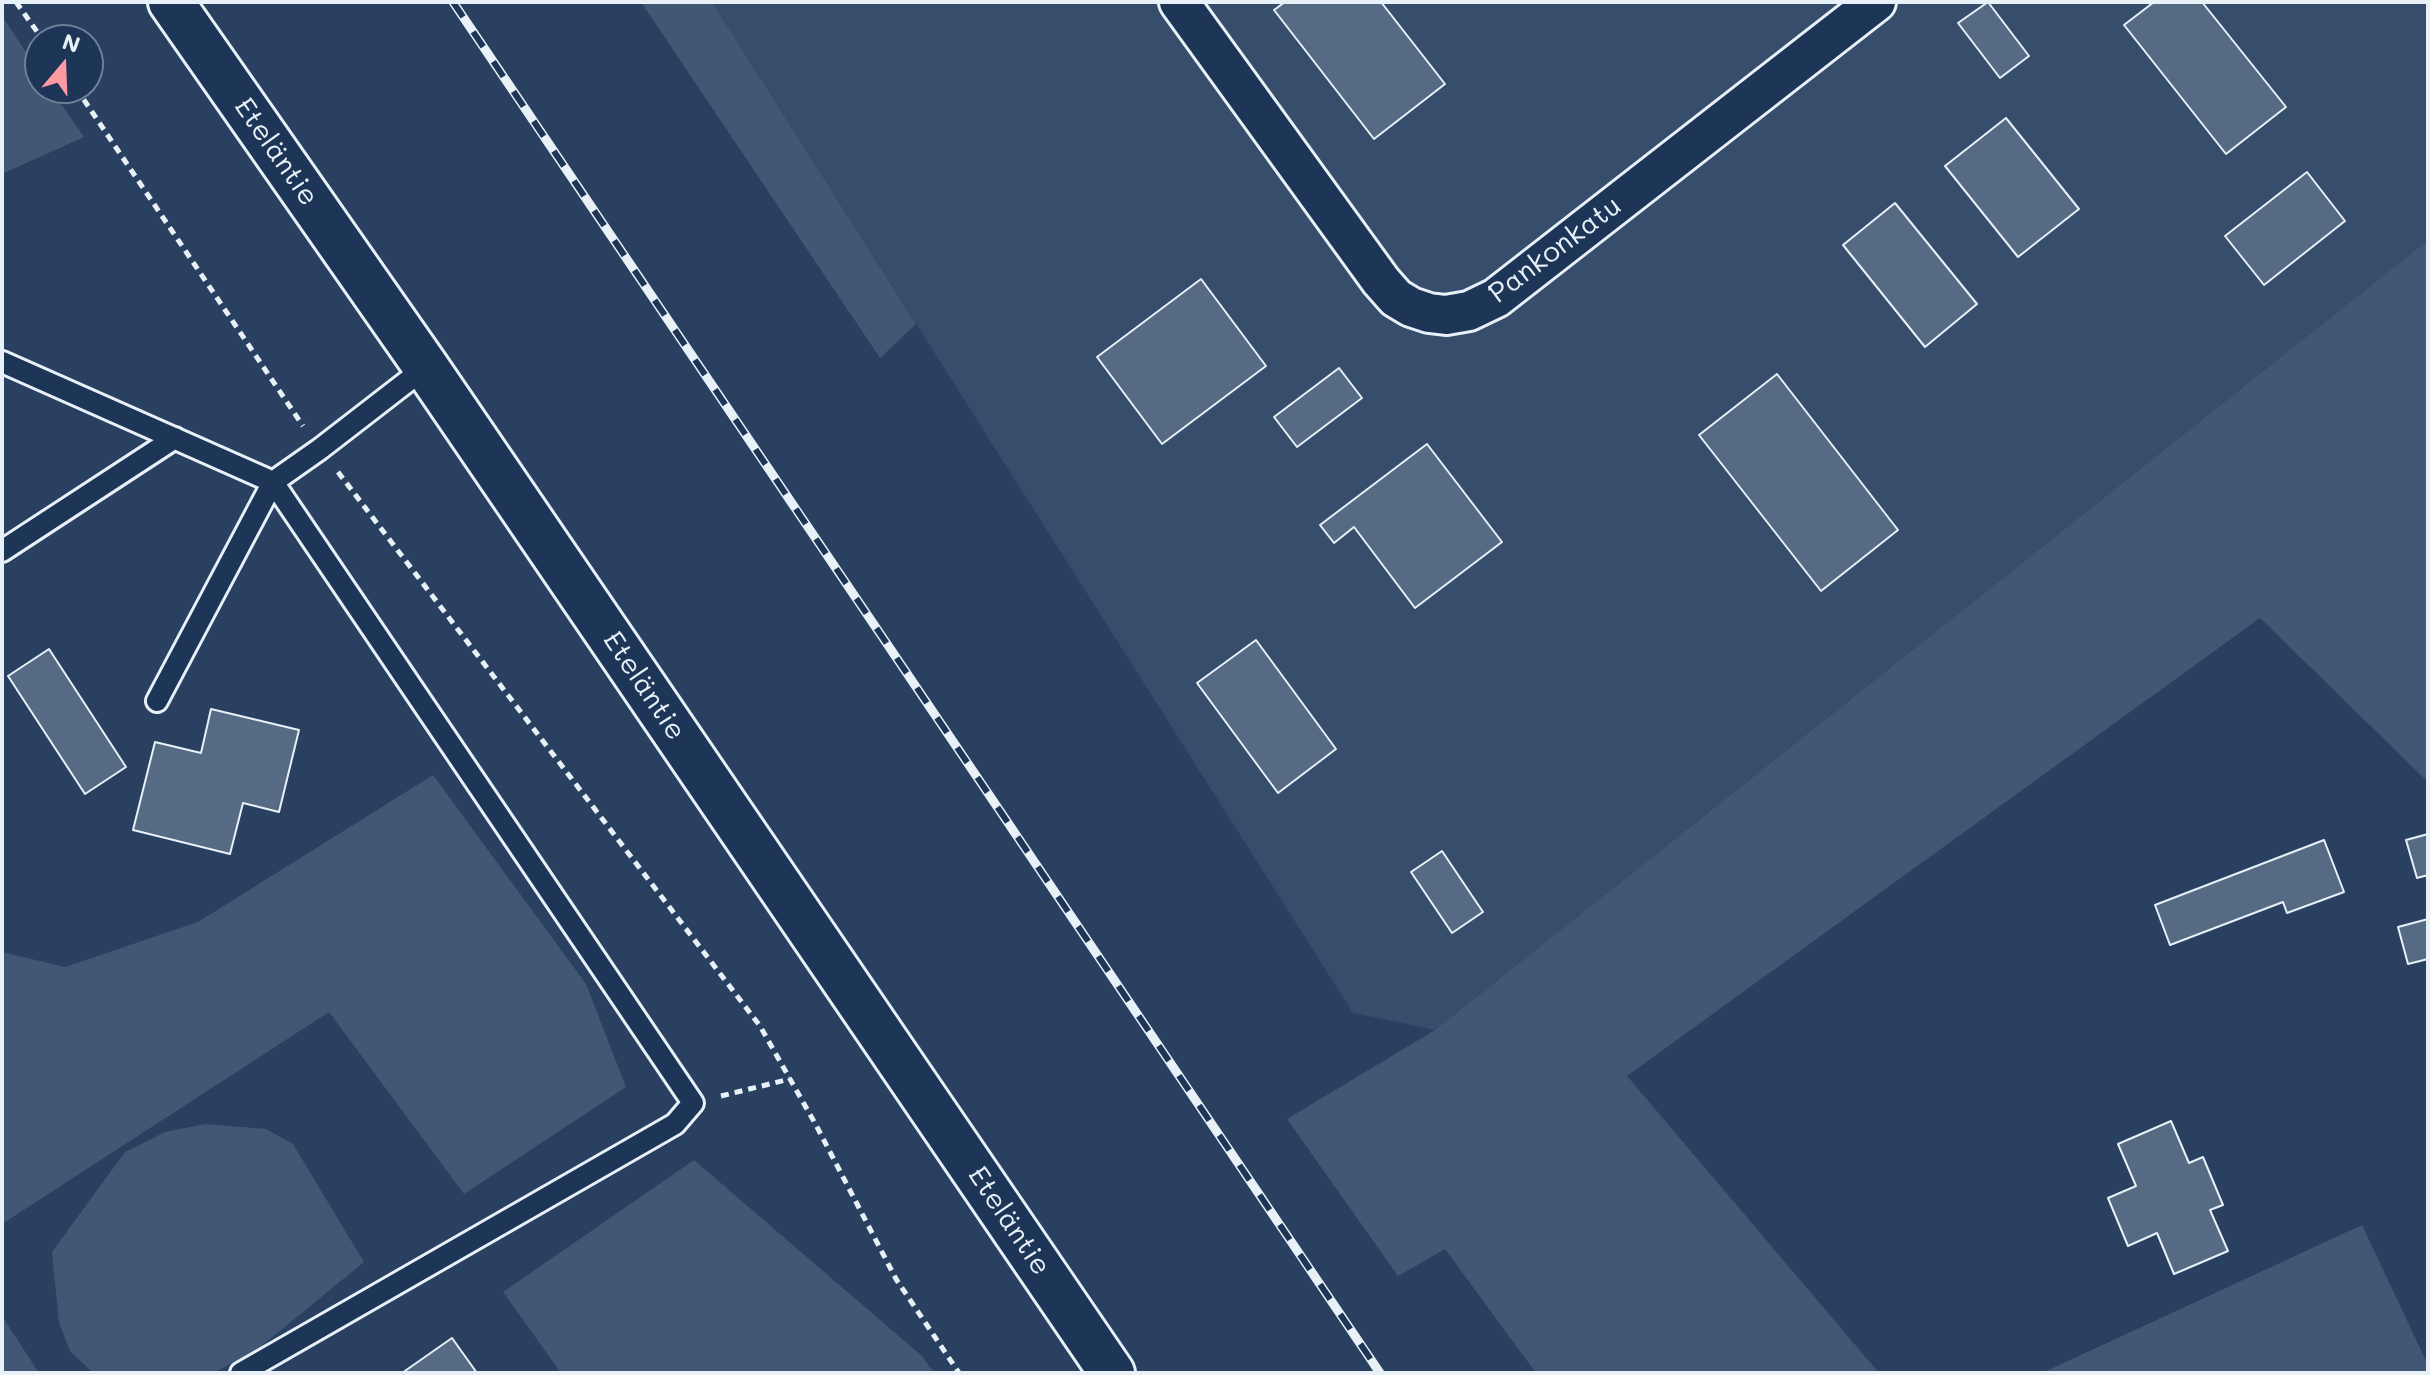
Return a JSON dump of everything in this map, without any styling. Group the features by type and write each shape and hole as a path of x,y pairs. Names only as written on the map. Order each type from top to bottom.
{"main road":[{"name":"Eteläntie","path":"171,2 426,367 1112,1373"}],"street":[{"name":"Pankonkatu","path":"1179,2 1381,281 1396,298 1411,307 1446,315 1469,311 1496,298 1876,2"}],"lane":[{"path":"2,362 273,482 693,1103 675,1124 241,1373"},
{"path":"157,701 273,482 426,367"},
{"path":"2,551 175,438"}],"path":[{"path":"16,2 32,24"},
{"path":"87,104 320,449 760,1026 896,1279 959,1373"},
{"path":"693,1103 790,1079"}],"shaded area":[{"path":"641,2 712,2 916,324 880,358"},
{"path":"712,2 2428,2 2428,240 1435,1030 1353,1013"},
{"path":"2,16 24,49 24,104 61,104 84,137 2,174"},
{"path":"2428,240 2428,782 2260,618 1627,1076 1879,1373 1536,1373 1445,1249 1398,1276 1287,1119 1435,1030"},
{"path":"433,775 586,984 626,1087 464,1194 329,1012 2,1224 2,952 65,967 198,922"},
{"path":"205,1124 266,1129 293,1144 364,1262 254,1352 213,1373 93,1373 70,1351 59,1323 52,1252 125,1152 165,1132"},
{"path":"694,1160 922,1356 934,1373 561,1373 503,1292"},
{"path":"2362,1225 2428,1365 2428,1373 2042,1373"},
{"path":"2,1316 39,1373 2,1373"}],"building":[{"path":"1285,2 1381,2 1445,84 1374,139 1274,10"},
{"path":"1988,2 2029,56 2000,78 1958,23"},
{"path":"2154,2 2202,2 2286,107 2226,154 2124,25"},
{"path":"2006,118 2079,209 2018,257 1945,166"},
{"path":"2307,172 2345,221 2264,285 2225,236"},
{"path":"1895,203 1977,304 1925,347 1843,245"},
{"path":"1201,279 1266,366 1162,444 1097,357"},
{"path":"1339,368 1362,398 1297,447 1274,417"},
{"path":"1777,374 1898,530 1821,591 1699,435"},
{"path":"1427,444 1502,542 1415,608 1354,527 1334,543 1320,525"},
{"path":"1256,640 1336,749 1278,793 1197,683"},
{"path":"49,649 126,767 85,794 8,676"},
{"path":"211,709 299,730 279,812 243,803 230,854 133,830 155,742 201,753"},
{"path":"2428,834 2428,875 2417,878 2406,840"},
{"path":"2324,840 2344,892 2287,913 2283,902 2170,945 2155,905"},
{"path":"1442,851 1483,912 1452,933 1411,872"},
{"path":"2428,919 2428,959 2408,964 2398,927"},
{"path":"2171,1121 2189,1163 2203,1157 2223,1205 2210,1210 2228,1251 2174,1274 2157,1233 2128,1246 2108,1198 2136,1186 2118,1144"},
{"path":"452,1338 477,1373 402,1373"}],"railway":[{"path":"453,2 1380,1373"}]}
